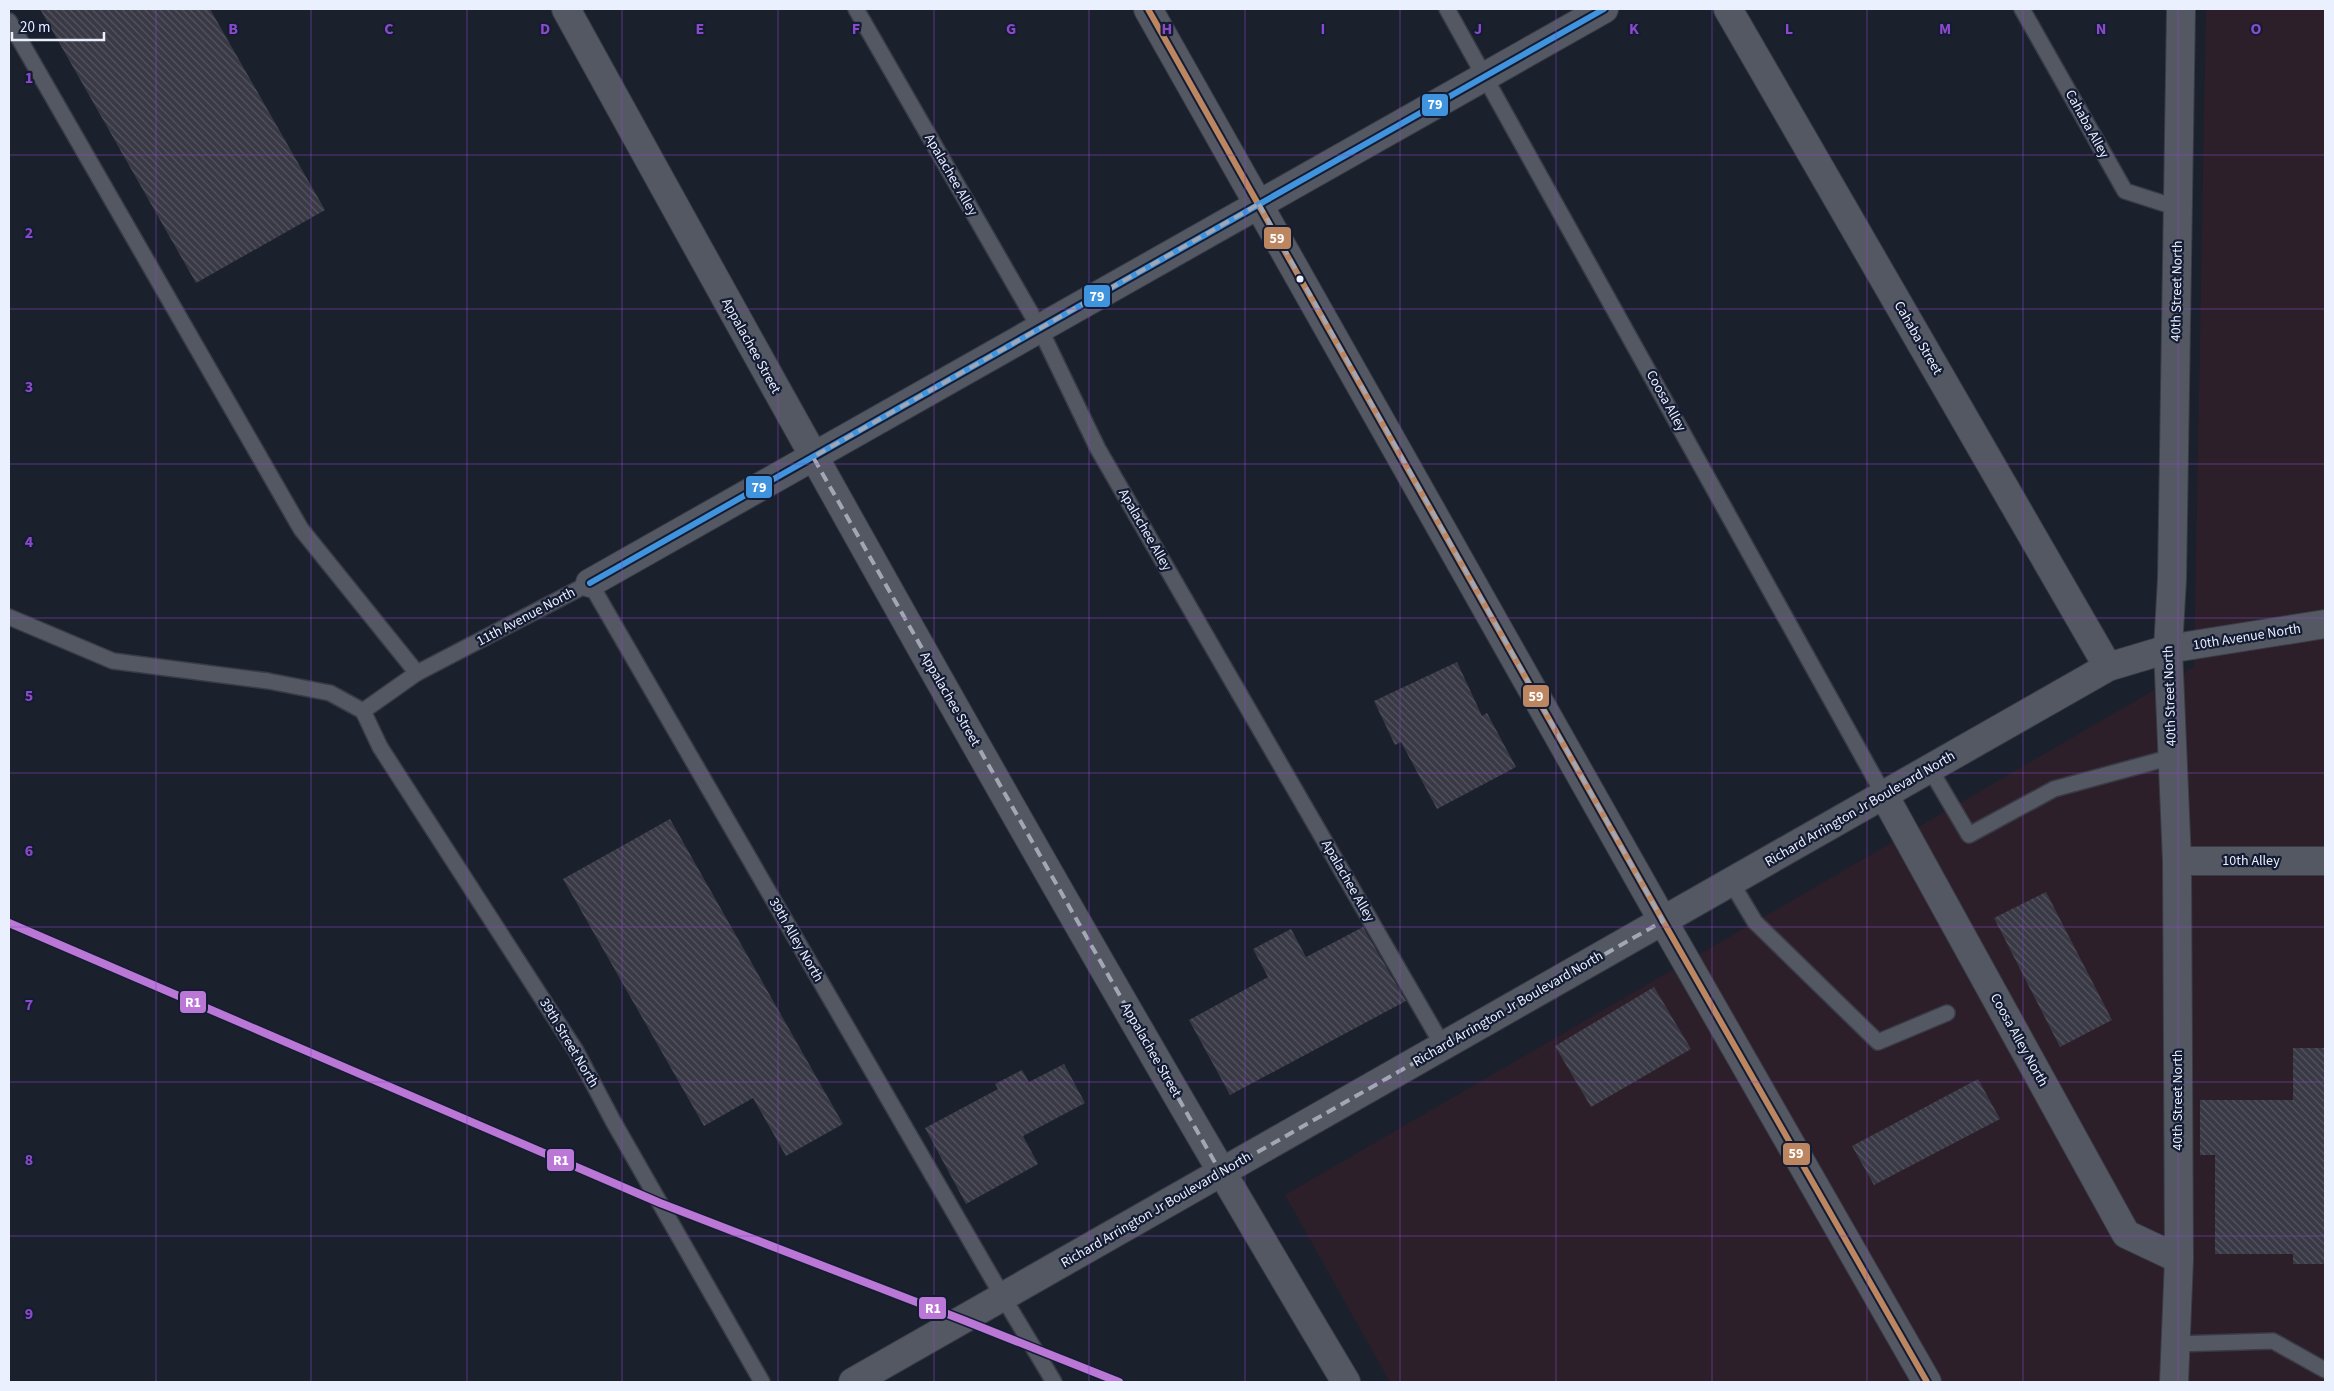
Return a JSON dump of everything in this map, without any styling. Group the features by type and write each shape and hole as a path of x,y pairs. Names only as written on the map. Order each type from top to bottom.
{"street":[{"name":"Appalachee Street","path":"566,9 812,457 1221,1173 1346,1382"},
{"path":"1148,9 1663,920 1927,1382"},
{"name":"11th Avenue North","path":"590,583 1604,9"},
{"name":"Cahaba Street","path":"1728,9 2108,667"},
{"name":"40th Street North","path":"2174,1382 2179,1259 2177,860 2168,649 2172,579 2181,9"},
{"name":"10th Avenue North","path":"2168,649 2325,624"},
{"name":"Richard Arrington Jr Boulevard North","path":"853,1382 2108,667 2168,649"},
{"name":"Coosa Alley North","path":"1884,795 2126,1234 2179,1259"},
{"name":"10th Alley","path":"2177,860 2325,861"}],"lane":[{"name":"Apalachee Alley","path":"856,9 1040,328 1098,449 1444,1046"},
{"name":"Coosa Alley","path":"1447,9 1486,76 1884,795"},
{"name":"Cahaba Alley","path":"2022,9 2125,191 2178,208"},
{"path":"9,21 301,529 417,674"},
{"name":"11th Avenue North","path":"363,711 417,674 590,583"},
{"name":"39th Alley North","path":"590,583 1054,1382"},
{"path":"9,617 113,661 286,684 330,694 363,711"},
{"name":"39th Street North","path":"363,711 380,747 576,1051 613,1121 762,1382"},
{"path":"1930,769 1969,835 2054,789 2172,757"},
{"path":"1731,882 1756,922 1878,1042 1947,1013"},
{"path":"2176,1344 2274,1341 2325,1370"}],"highlighted area":[{"path":"1259,204 1663,921 1221,1173 813,457"}],"shaded area":[{"path":"2206,9 2325,9 2325,1382 1390,1382 1285,1195 2194,667"}],"building":[{"path":"40,9 210,9 325,210 196,283"},
{"path":"1457,662 1482,716 1487,713 1516,767 1437,809 1401,742 1395,745 1374,701"},
{"path":"670,819 843,1124 786,1156 753,1098 704,1126 563,879"},
{"path":"2046,892 2112,1020 2060,1047 1994,918"},
{"path":"1363,927 1406,1001 1230,1095 1189,1020 1268,977 1253,949 1291,929 1306,957"},
{"path":"1654,987 1691,1049 1591,1107 1555,1046"},
{"path":"2293,1048 2325,1048 2325,1264 2293,1264 2293,1254 2215,1254 2215,1155 2200,1155 2200,1100 2293,1100"},
{"path":"1064,1064 1085,1103 1023,1136 1038,1164 966,1204 925,1128 998,1089 995,1084 1022,1070 1029,1082"},
{"path":"1978,1079 2000,1119 1874,1185 1852,1146"}],"transit line":[{"name":"59","path":"1148,9 1663,921 1927,1382"},
{"name":"79","path":"590,583 1604,9"},
{"name":"R1","path":"9,923 660,1203 1119,1382"}]}
